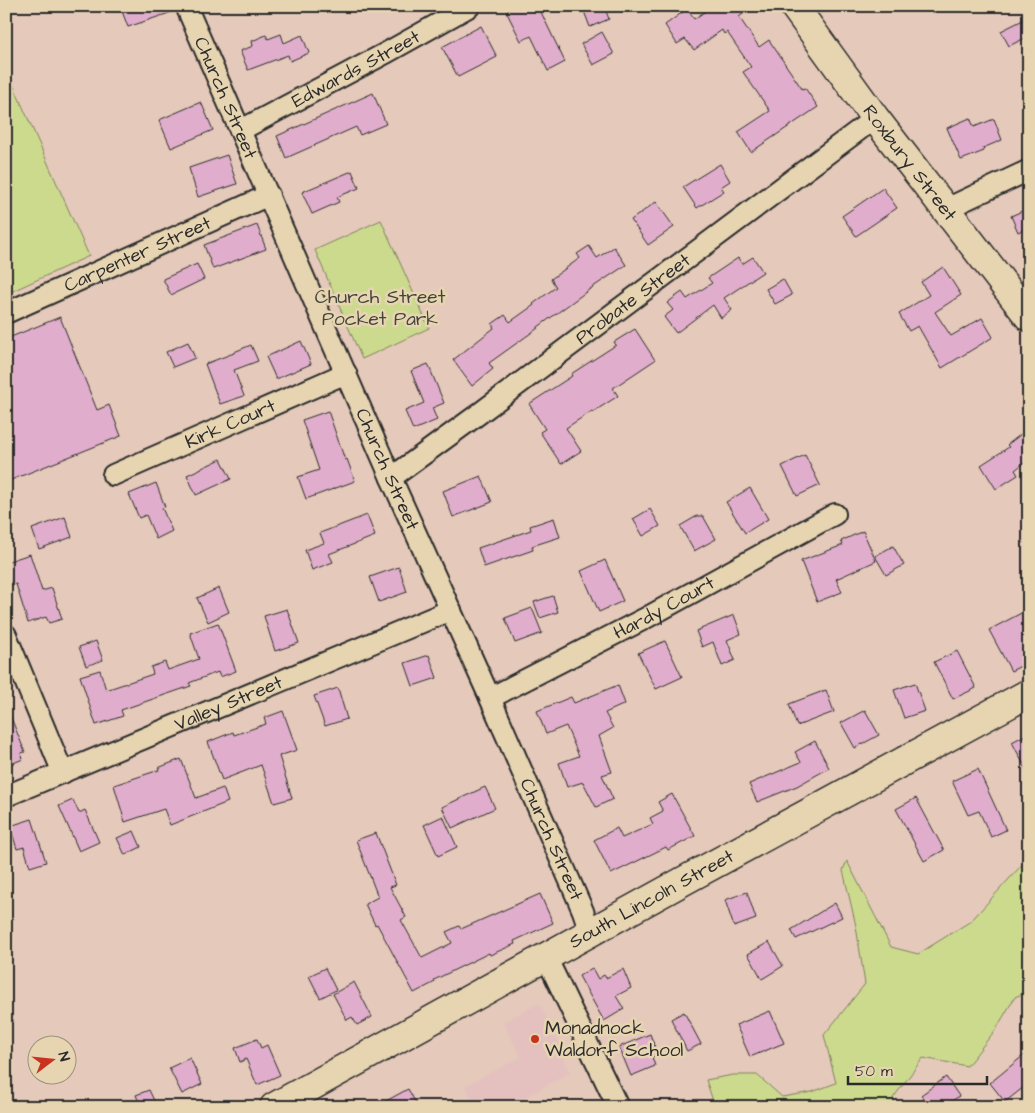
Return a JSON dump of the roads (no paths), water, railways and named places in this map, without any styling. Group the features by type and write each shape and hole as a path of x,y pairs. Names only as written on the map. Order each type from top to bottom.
{"street":[{"name":"Church Street","path":"186,6 391,478 490,698 579,902 590,932"},
{"name":"Edwards Street","path":"241,130 470,6"},
{"name":"Roxbury Street","path":"794,6 875,118 1029,317"},
{"name":"Probate Street","path":"391,478 875,118"},
{"path":"946,209 1029,170"},
{"name":"Carpenter Street","path":"6,313 269,195"},
{"name":"Kirk Court","path":"113,475 346,373"},
{"name":"Hardy Court","path":"490,698 644,619 835,514"},
{"name":"Valley Street","path":"6,796 451,610"},
{"path":"6,635 63,773"},
{"name":"South Lincoln Street","path":"274,1107 590,932 1029,693"},
{"path":"546,957 618,1107"}],"place":[{"name":"Monadnock Waldorf School","path":"535,1039"}],"park label":[{"name":"Church Street Pocket Park","path":"380,308"}]}
